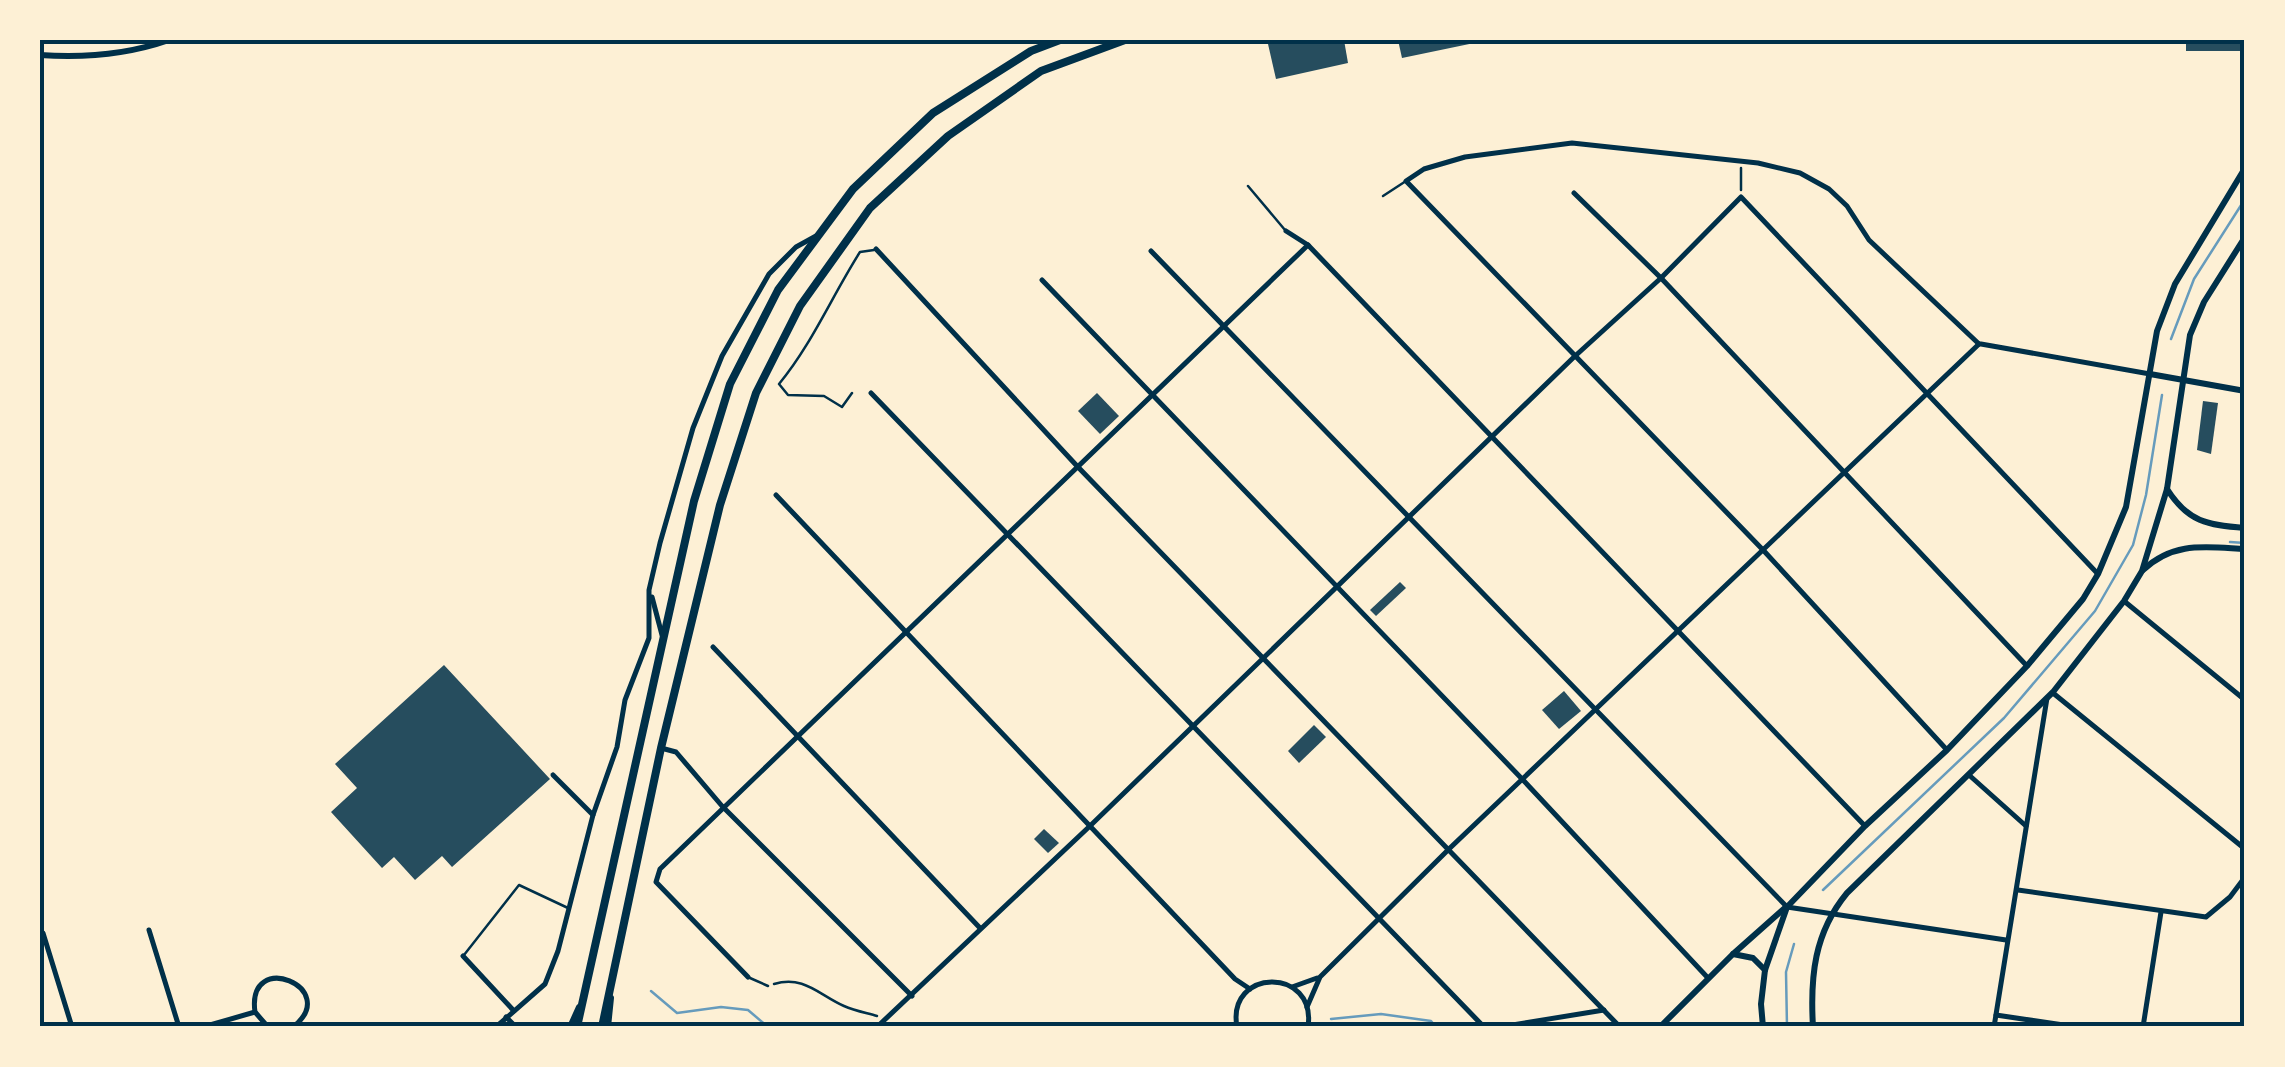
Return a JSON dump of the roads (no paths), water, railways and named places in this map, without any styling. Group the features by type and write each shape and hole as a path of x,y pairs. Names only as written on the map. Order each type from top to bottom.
{"highway":[{"path":"574,1027 588,988 694,501 730,384 778,290 853,189 933,113 1031,51 1060,40"},
{"path":"606,1027 661,748 720,504 756,392 800,306 870,208 948,136 1041,71 1125,40"}],"main road":[{"path":"40,55 62,57 140,50 169,40"},
{"path":"1660,1027 1947,750 2027,666 2083,599 2098,574 2126,507 2157,332 2175,284 2245,168"},
{"path":"1813,1027 1813,967 1830,914 2050,695 2124,601 2142,571 2167,489 2190,335 2204,302 2245,237"},
{"path":"2150,374 2245,391"},
{"path":"2167,489 2188,516 2245,528"},
{"path":"2142,571 2158,556 2190,546 2245,549"},
{"path":"1763,1027 1760,1004 1765,970 1786,907"},
{"path":"1734,954 1752,958 1765,970"}],"street":[{"path":"1947,750 1764,552 1406,181 1424,170 1465,157 1572,143 1741,161 1800,173 1829,189 1847,206 1869,240 1980,344 2150,374"},
{"path":"1574,193 1846,472 2027,666"},
{"path":"877,1027 1741,196 2098,574"},
{"path":"1286,231 1308,245 1865,826"},
{"path":"496,1027 545,984 558,952 593,815 615,754 625,700 648,638 649,590 660,543 693,428 722,356 780,260 819,234"},
{"path":"748,977 656,882 660,869 1308,245"},
{"path":"876,250 1078,466 1620,1027"},
{"path":"1151,251 1786,907 2006,940"},
{"path":"1042,280 1710,980"},
{"path":"1308,1027 1307,1007 1320,977 1677,630 1980,344"},
{"path":"870,394 1484,1027"},
{"path":"776,495 1234,979 1250,989"},
{"path":"649,590 664,641"},
{"path":"2124,601 2245,700"},
{"path":"713,647 980,928"},
{"path":"1994,1027 2050,695 2245,849"},
{"path":"661,748 676,752 722,806 912,996"},
{"path":"553,775 593,815"},
{"path":"1969,775 2026,826"},
{"path":"2018,890 2206,917 2230,897 2245,877"},
{"path":"2142,1027 2161,912"},
{"path":"149,930 179,1027"},
{"path":"42,934 72,1027"},
{"path":"464,956 514,1011"},
{"path":"1292,987 1320,977"},
{"path":"268,1027 255,1012 254,1003 260,987 274,978 292,980 304,992 304,1017 293,1027"},
{"path":"1234,979 1241,999"},
{"path":"1237,1027 1241,999 1250,989 1275,981 1292,987 1307,1007"},
{"path":"1500,1027 1604,1010"},
{"path":"203,1027 255,1012"},
{"path":"1996,1014 2078,1027"},
{"path":"506,1017 516,1027"}],"lane":[{"path":"1382,196 1406,181"},
{"path":"1248,186 1286,231"},
{"path":"852,393 842,407 824,396 788,395 779,384 803,355 860,252 876,250"},
{"path":"464,956 519,885 568,908"},
{"path":"748,977 768,986"}],"waterway":[{"path":"2171,339 2194,279 2245,199"},
{"path":"1823,890 2004,718 2095,611 2133,545 2146,495 2162,395"},
{"path":"2230,542 2245,543"},
{"path":"1787,1027 1786,972 1794,944"},
{"path":"651,991 677,1013 721,1007 748,1010 768,1027"},
{"path":"1331,1019 1381,1014 1431,1021 1436,1027"}]}
